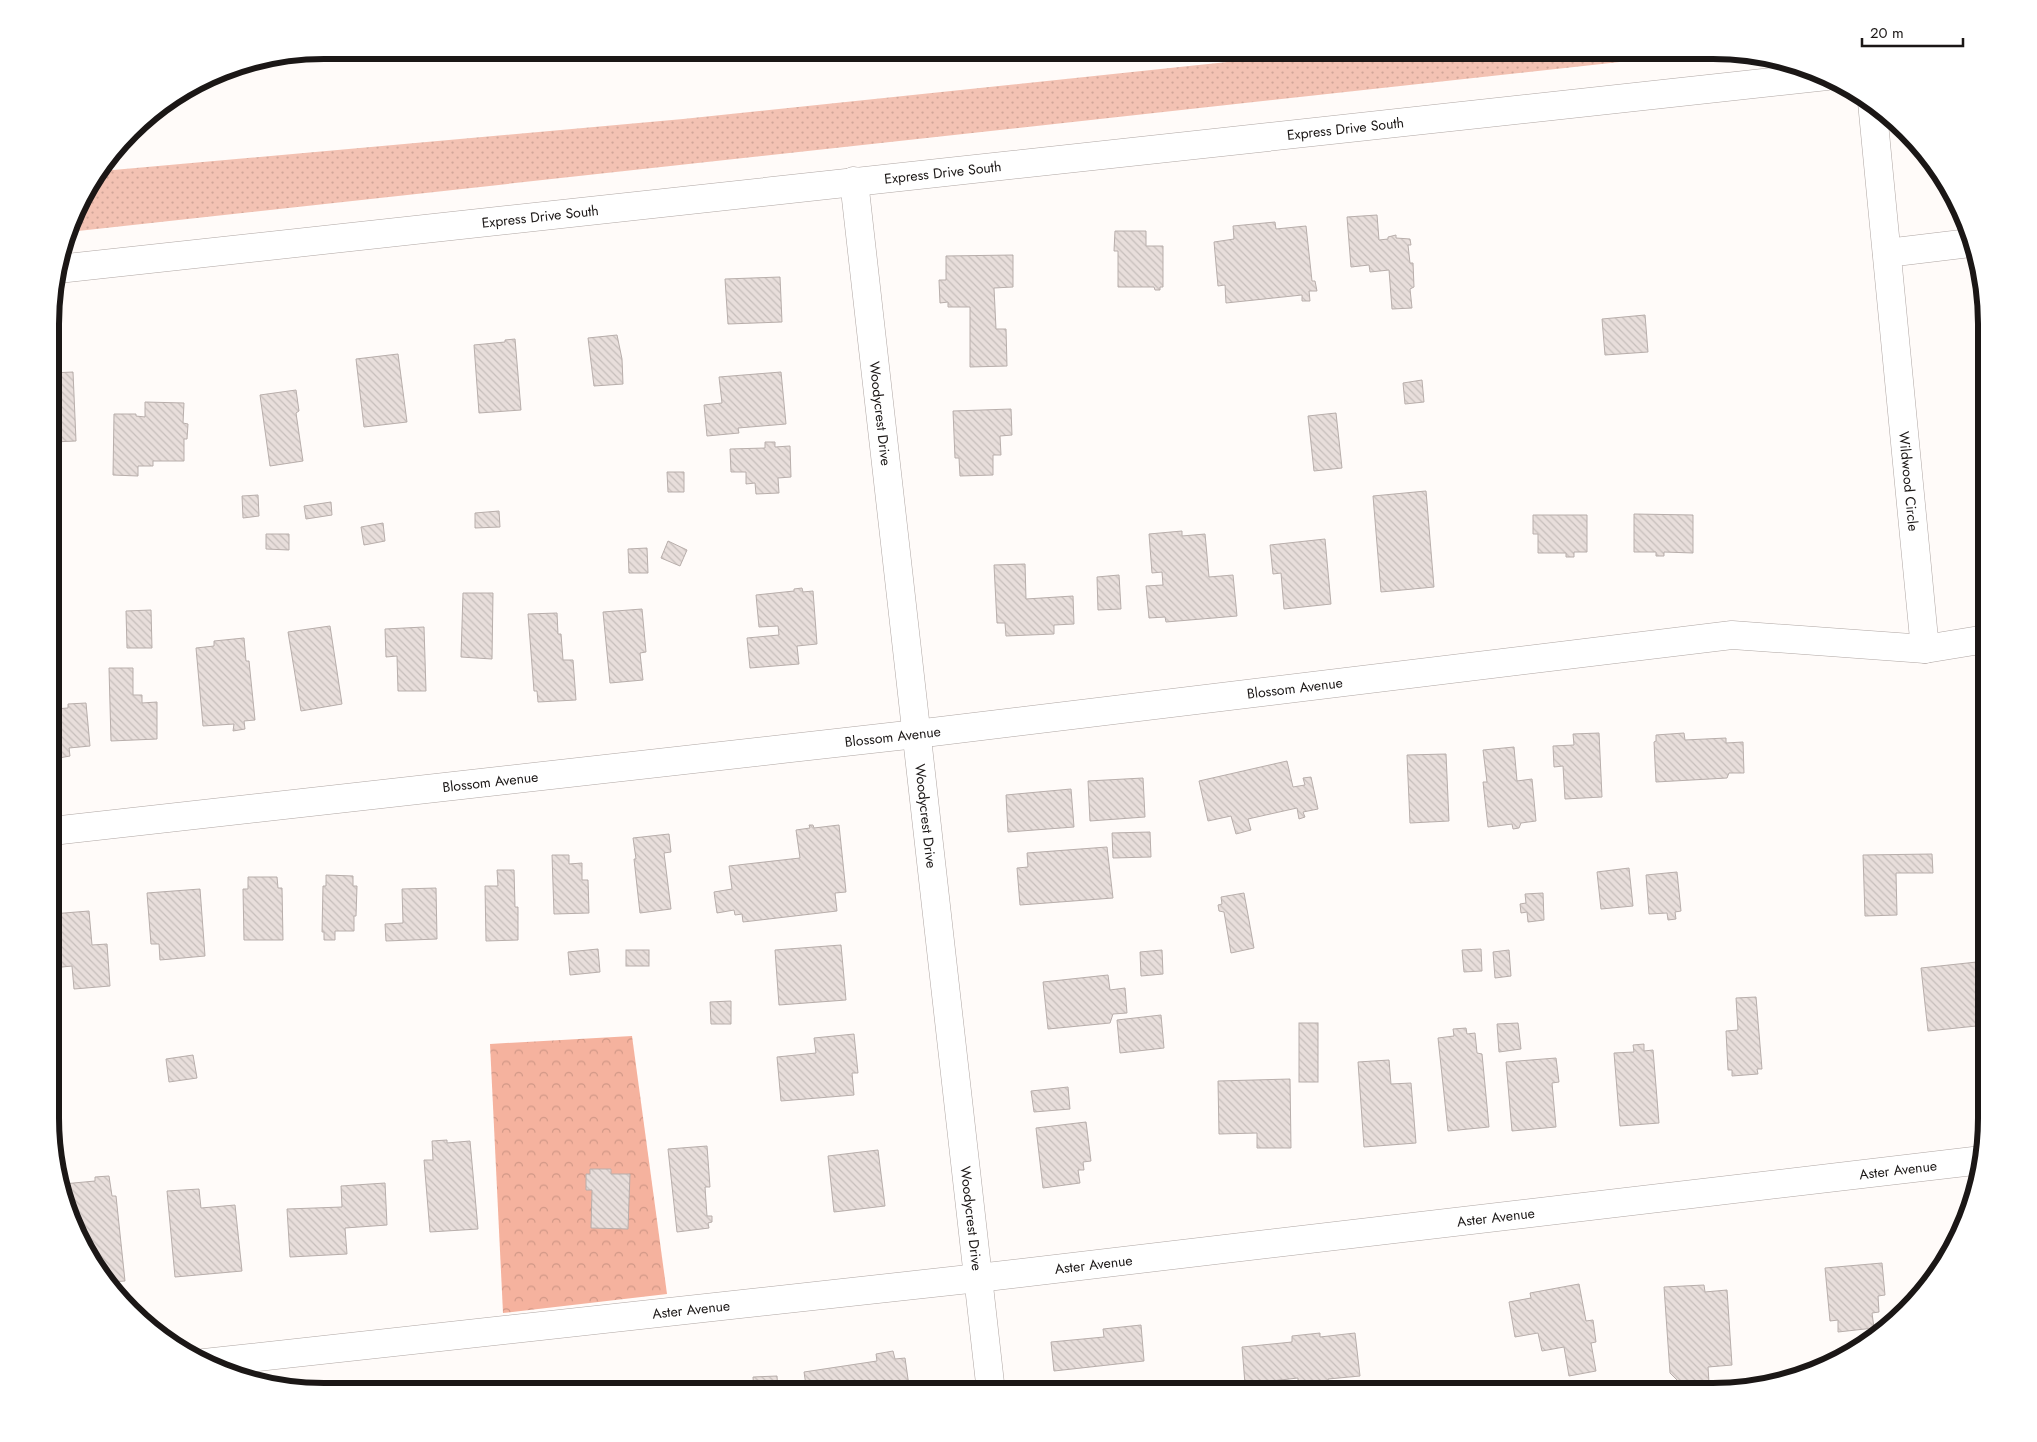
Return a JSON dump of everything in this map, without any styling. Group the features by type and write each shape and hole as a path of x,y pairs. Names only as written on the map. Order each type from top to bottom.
{"street":[{"name":"Express Drive South","path":"65,268 1811,78"},
{"name":"Wildwood Circle","path":"1873,112 1925,649"},
{"name":"Woodycrest Drive","path":"854,181 990,1383"},
{"path":"1887,253 1965,244"},
{"name":"Blossom Avenue","path":"59,830 916,734 1732,635 1925,649"},
{"path":"1925,649 1978,640"},
{"name":"Aster Avenue","path":"218,1361 978,1278 1975,1161"}],"shaded area":[{"path":"1256,59 1647,59 76,231 86,206 107,171 683,119"}],"green space":[{"path":"632,1036 667,1294 503,1313 490,1044"}],"building":[{"path":"1377,215 1379,240 1388,239 1388,237 1396,235 1396,238 1410,239 1411,245 1408,245 1410,263 1413,263 1414,287 1410,289 1412,308 1392,309 1389,270 1370,272 1369,265 1351,267 1347,217"},
{"path":"1275,222 1276,229 1306,226 1312,281 1315,281 1317,291 1309,291 1310,301 1302,301 1302,295 1226,303 1225,285 1218,286 1214,242 1234,239 1233,226"},
{"path":"1115,231 1146,231 1146,246 1163,246 1163,287 1160,287 1160,290 1155,290 1154,287 1118,287 1118,251 1114,251"},
{"path":"1013,255 1013,287 994,288 996,329 1006,329 1007,366 970,367 970,307 948,307 948,302 940,303 939,280 946,280 946,256"},
{"path":"780,277 782,322 728,324 725,279"},
{"path":"1645,315 1648,352 1605,355 1602,319"},
{"path":"617,335 622,359 623,384 594,386 588,338"},
{"path":"515,339 521,410 479,413 474,345 505,342 505,340"},
{"path":"398,354 407,422 364,427 356,359"},
{"path":"73,372 76,441 59,442 59,373"},
{"path":"781,372 786,424 738,428 739,433 707,436 704,405 722,403 719,377"},
{"path":"1422,380 1424,402 1405,404 1403,383"},
{"path":"296,390 299,411 296,413 303,461 270,466 260,395"},
{"path":"145,402 184,403 183,423 188,424 187,439 184,439 184,461 153,461 153,466 138,466 138,476 113,475 114,414 136,414 136,416 145,417"},
{"path":"1011,409 1012,435 1000,436 1001,455 993,455 993,475 960,476 959,458 955,458 953,411"},
{"path":"1336,413 1342,468 1314,471 1308,416"},
{"path":"765,442 775,442 775,447 790,446 791,477 778,478 779,493 756,494 755,483 746,484 746,472 731,472 730,449 765,448"},
{"path":"667,472 684,472 684,492 668,492"},
{"path":"1426,491 1434,587 1381,592 1373,496"},
{"path":"258,495 259,516 243,518 242,496"},
{"path":"331,502 332,515 306,519 304,506"},
{"path":"499,511 500,527 475,528 475,513"},
{"path":"1634,514 1693,515 1693,553 1664,552 1664,556 1656,556 1656,552 1634,552"},
{"path":"1533,515 1587,515 1587,552 1574,552 1574,557 1566,557 1566,553 1538,553 1538,534 1533,534"},
{"path":"383,523 385,541 364,545 361,527"},
{"path":"1182,531 1182,536 1205,534 1209,577 1233,575 1237,616 1166,622 1165,617 1149,618 1146,586 1163,585 1162,572 1152,573 1149,534"},
{"path":"266,534 289,534 289,550 266,549"},
{"path":"1325,539 1331,604 1284,609 1281,573 1273,574 1270,545"},
{"path":"668,541 687,550 680,566 661,558"},
{"path":"647,548 648,573 629,573 628,549"},
{"path":"1025,564 1026,599 1073,596 1074,624 1054,625 1054,634 1006,636 1005,623 997,623 994,565"},
{"path":"1119,575 1121,609 1098,610 1097,577"},
{"path":"802,588 803,592 813,591 817,644 797,646 799,664 750,668 747,638 779,635 778,626 759,627 756,595 794,591 794,589"},
{"path":"463,593 493,593 492,659 461,657"},
{"path":"642,609 646,652 640,653 643,680 610,683 603,612"},
{"path":"151,610 152,648 127,648 126,611"},
{"path":"557,613 558,634 561,634 563,660 573,660 576,700 538,702 537,691 534,691 528,614"},
{"path":"330,626 342,704 301,711 288,632"},
{"path":"424,627 426,691 398,691 397,656 386,657 385,629"},
{"path":"244,638 246,661 249,661 255,720 244,721 245,729 233,731 234,724 203,726 196,648 214,646 214,641"},
{"path":"109,668 133,668 133,695 142,695 142,703 157,702 157,739 111,741"},
{"path":"86,703 90,746 69,748 70,756 59,758 59,709 68,708 68,704"},
{"path":"1599,733 1602,797 1565,799 1563,766 1554,767 1553,746 1574,745 1573,734"},
{"path":"1684,733 1685,740 1726,738 1726,743 1743,742 1744,773 1729,773 1727,778 1656,782 1654,742 1656,741 1656,735"},
{"path":"1514,747 1517,781 1532,779 1536,821 1521,823 1519,828 1513,829 1512,824 1488,827 1483,782 1487,782 1483,750"},
{"path":"1446,754 1449,821 1410,823 1407,755"},
{"path":"1287,761 1293,787 1305,785 1303,778 1311,777 1318,809 1303,812 1305,817 1299,819 1297,808 1248,819 1251,830 1236,834 1231,816 1208,821 1199,781"},
{"path":"1143,778 1145,817 1090,821 1088,781"},
{"path":"1071,789 1074,827 1008,832 1006,795"},
{"path":"809,825 813,825 814,828 839,825 846,892 835,893 837,911 743,922 742,914 735,915 734,910 717,913 714,892 732,889 729,866 800,858 796,830 810,828"},
{"path":"1150,832 1151,857 1113,858 1112,833"},
{"path":"669,834 671,852 664,853 671,909 640,913 633,838"},
{"path":"1107,847 1113,898 1020,905 1017,868 1028,867 1027,853"},
{"path":"1932,854 1933,873 1896,873 1897,915 1865,916 1863,855"},
{"path":"552,855 569,855 569,864 582,863 582,880 588,880 589,913 554,914"},
{"path":"1629,868 1633,906 1601,909 1597,872"},
{"path":"497,870 514,870 515,907 518,907 518,940 486,941 485,886 498,886"},
{"path":"1677,872 1681,911 1675,912 1676,919 1668,920 1667,913 1649,914 1646,875"},
{"path":"326,875 353,876 353,886 357,886 354,931 335,931 335,940 324,940 324,932 322,932 323,886 326,886"},
{"path":"248,877 277,877 278,888 282,888 283,940 244,940 243,889 248,889"},
{"path":"436,888 437,939 386,941 385,924 403,923 402,889"},
{"path":"200,889 205,956 160,960 159,944 151,944 147,893"},
{"path":"1244,893 1254,948 1231,953 1224,912 1219,911 1218,905 1222,904 1221,897"},
{"path":"1543,893 1544,920 1528,922 1527,912 1521,913 1520,904 1526,903 1525,894"},
{"path":"89,911 92,945 107,944 110,986 74,989 72,966 59,967 59,913"},
{"path":"841,945 846,1000 779,1005 775,950"},
{"path":"598,949 600,972 570,975 568,952"},
{"path":"1481,949 1482,971 1464,972 1462,950"},
{"path":"626,950 649,950 649,966 626,966"},
{"path":"1162,950 1163,974 1141,976 1140,952"},
{"path":"1509,950 1511,976 1495,978 1493,952"},
{"path":"1978,962 1978,1026 1928,1031 1921,968"},
{"path":"1108,975 1110,990 1125,988 1127,1013 1113,1014 1110,1023 1048,1029 1043,982"},
{"path":"1756,997 1762,1069 1757,1069 1758,1074 1732,1076 1732,1070 1728,1070 1726,1031 1738,1030 1736,998"},
{"path":"731,1001 731,1024 711,1024 710,1002"},
{"path":"1161,1015 1164,1048 1120,1053 1117,1020"},
{"path":"1299,1023 1318,1023 1318,1082 1299,1082"},
{"path":"1518,1023 1521,1049 1499,1052 1497,1024"},
{"path":"1466,1028 1467,1034 1475,1033 1477,1053 1482,1054 1489,1127 1448,1131 1438,1038 1454,1036 1453,1029"},
{"path":"854,1034 858,1073 852,1073 854,1095 781,1101 777,1057 816,1053 814,1038"},
{"path":"1644,1044 1644,1051 1653,1050 1659,1123 1620,1126 1614,1053 1634,1052 1633,1045"},
{"path":"193,1055 197,1078 169,1082 166,1059"},
{"path":"1556,1058 1559,1082 1552,1083 1556,1127 1512,1131 1506,1062"},
{"path":"1389,1060 1391,1084 1411,1083 1416,1143 1364,1147 1358,1062"},
{"path":"1290,1079 1291,1148 1257,1148 1257,1133 1219,1134 1218,1081"},
{"path":"1068,1087 1070,1109 1034,1112 1031,1091"},
{"path":"1086,1122 1091,1161 1083,1162 1084,1170 1078,1170 1080,1183 1043,1188 1036,1128"},
{"path":"447,1140 447,1143 470,1141 478,1229 430,1232 424,1160 433,1160 432,1141"},
{"path":"707,1146 710,1187 705,1187 707,1216 712,1216 712,1222 708,1223 709,1228 677,1232 668,1149"},
{"path":"878,1150 885,1206 834,1212 828,1156"},
{"path":"590,1169 611,1169 611,1174 630,1174 628,1229 591,1228 592,1190 586,1190 586,1174 590,1174"},
{"path":"109,1176 112,1196 116,1196 125,1281 114,1282 103,1266 86,1236 68,1187 67,1184 95,1181 95,1177"},
{"path":"385,1183 387,1225 345,1228 347,1254 290,1257 287,1209 342,1207 341,1186"},
{"path":"199,1189 201,1208 235,1205 242,1271 175,1277 167,1191"},
{"path":"1882,1263 1885,1295 1878,1296 1879,1312 1872,1313 1874,1328 1838,1332 1838,1320 1830,1321 1825,1268"},
{"path":"1579,1284 1586,1321 1593,1320 1596,1342 1591,1343 1596,1371 1569,1376 1564,1347 1542,1351 1538,1333 1515,1337 1509,1302 1531,1298 1530,1293"},
{"path":"1704,1285 1705,1292 1727,1290 1732,1365 1708,1367 1709,1383 1680,1383 1670,1373 1664,1287"},
{"path":"1141,1325 1144,1361 1054,1371 1051,1342 1104,1337 1103,1329"},
{"path":"1320,1333 1320,1337 1355,1333 1360,1376 1328,1379 1329,1383 1315,1383 1315,1381 1298,1383 1298,1378 1245,1383 1242,1347 1292,1342 1292,1336"},
{"path":"893,1351 895,1359 905,1358 909,1383 806,1383 804,1372 877,1361 876,1354"},
{"path":"777,1376 777,1383 753,1383 753,1377"}]}
